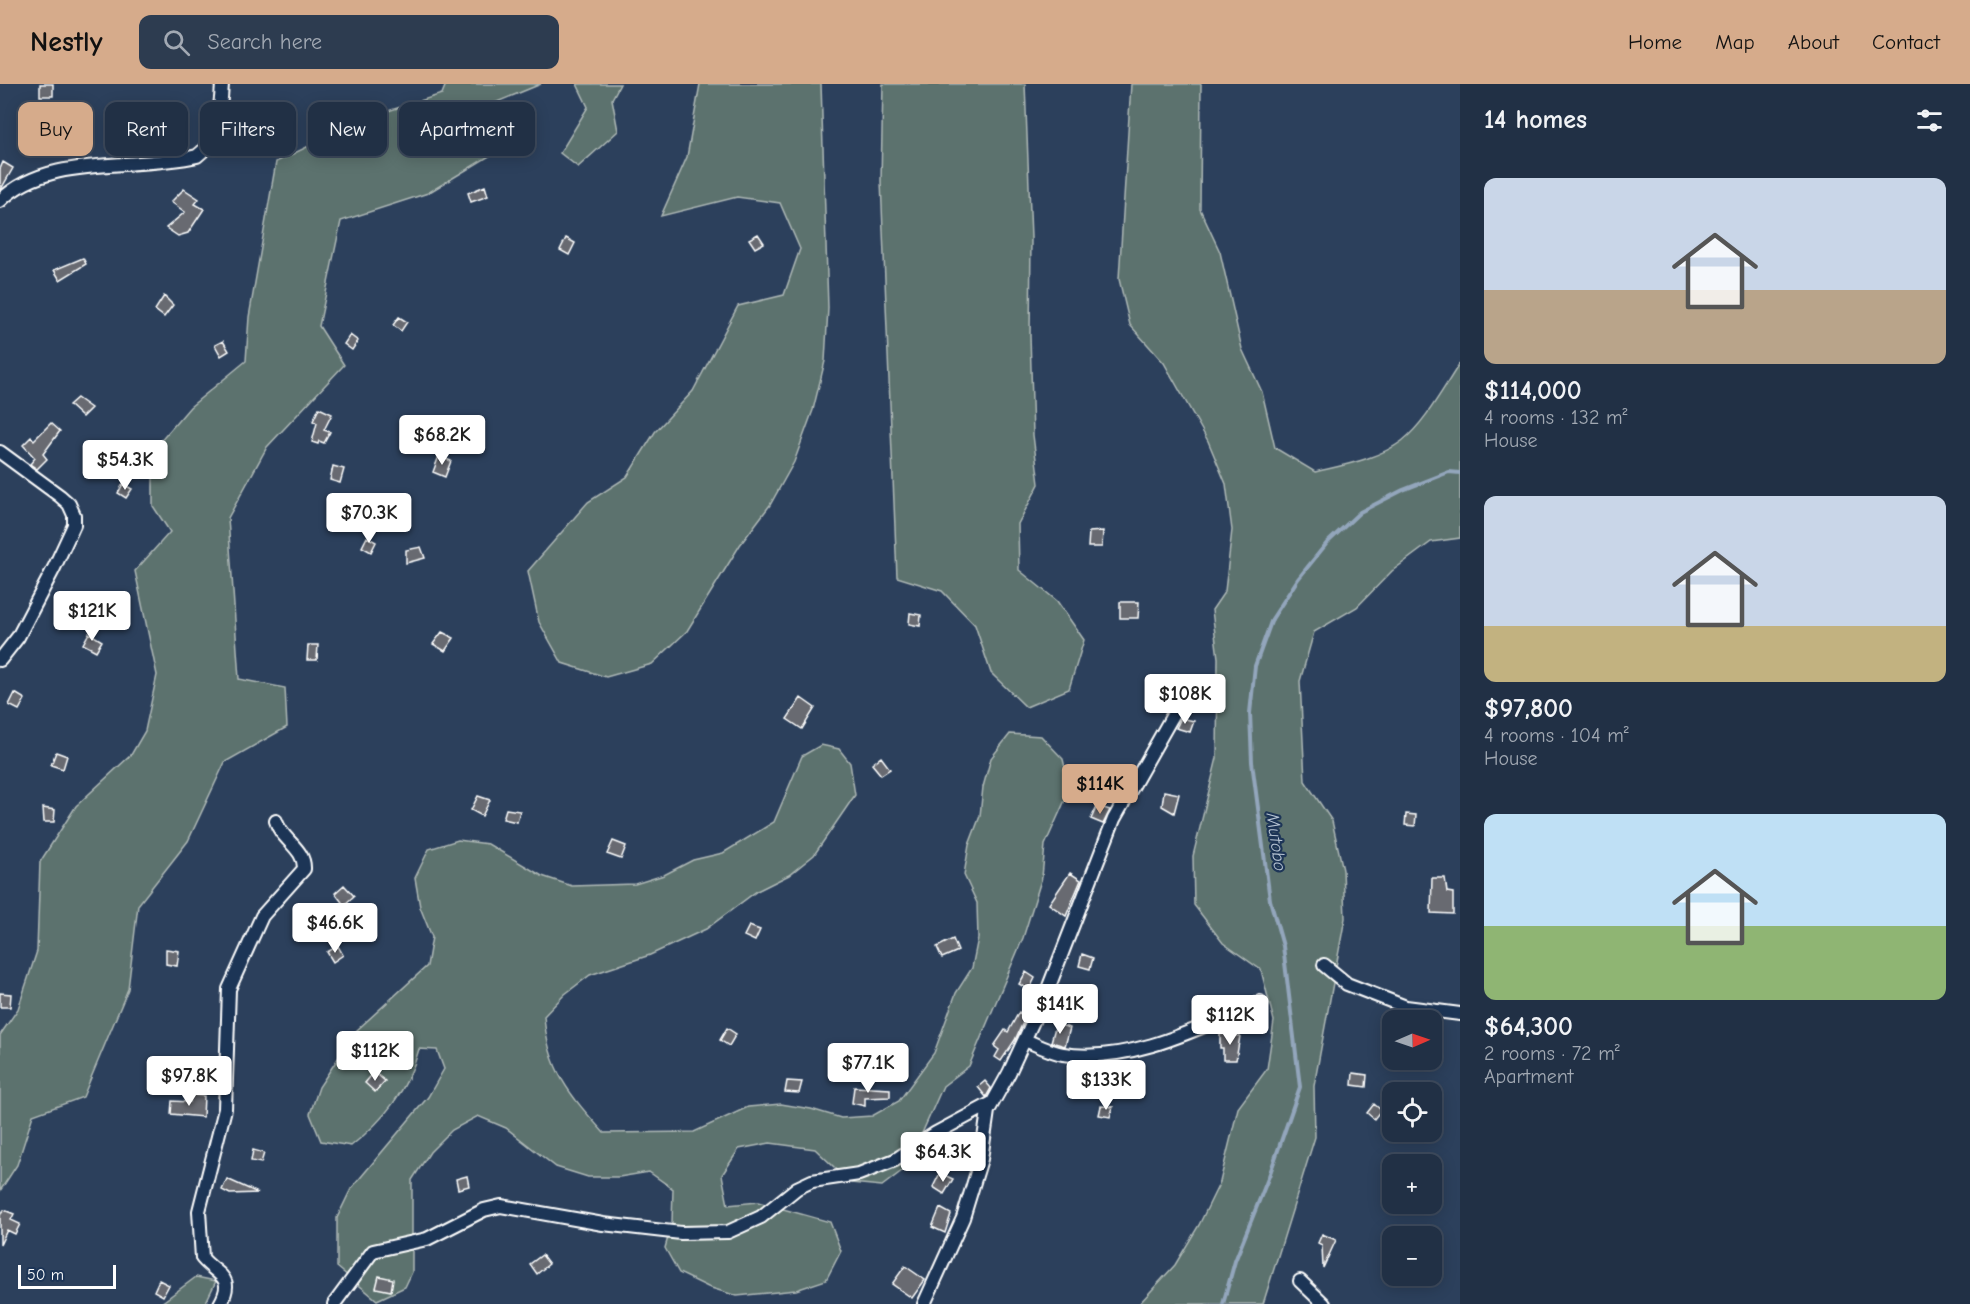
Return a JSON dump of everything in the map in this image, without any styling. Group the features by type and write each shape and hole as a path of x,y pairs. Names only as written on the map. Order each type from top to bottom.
{"street":[{"path":"0,201 31,178 92,167 197,156 209,143 219,111 222,84"},
{"path":"0,452 64,500 74,515 74,525 54,568 18,637 0,660"},
{"path":"924,1304 963,1218 981,1159 985,1120 992,1103 1025,1040 1048,989 1114,819 1186,692"},
{"path":"220,1304 227,1288 226,1281 202,1258 199,1210 225,1109 229,988 262,916 304,869 300,852 282,834 276,821"},
{"path":"1324,965 1347,984 1397,1004 1439,1013 1460,1014"},
{"path":"1025,1040 1063,1054 1080,1055 1142,1048 1179,1037 1260,1002"},
{"path":"334,1304 374,1251 427,1239 484,1210 501,1206 603,1224 681,1233 728,1232 761,1217 796,1188 812,1181 859,1174 895,1160 936,1133 992,1103"},
{"path":"1300,1281 1324,1304"}],"green space":[{"path":"446,84 541,84 497,102 417,102 442,94"},
{"path":"577,84 620,84 612,99 618,131 578,167 560,153 588,107"},
{"path":"700,84 821,84 828,308 825,361 813,410 794,462 770,505 740,545 687,631 652,664 606,677 562,663 539,622 528,571 588,502 627,477 655,432 693,391 738,306 784,295 800,249 780,203 737,197 661,216 687,157"},
{"path":"883,84 1025,84 1031,238 1030,336 1033,435 1039,484 1018,524 1019,570 1057,601 1084,640 1069,689 1026,707 991,673 975,625 942,591 897,577 881,181"},
{"path":"1131,84 1201,84 1200,209 1220,252 1242,349 1262,392 1275,448 1315,472 1360,461 1393,447 1419,425 1460,363 1460,538 1431,542 1392,571 1357,607 1314,632 1300,681 1305,781 1332,821 1343,870 1345,918 1314,1086 1315,1137 1263,1304 1139,1304 1175,1265 1199,1225 1220,1182 1238,1108 1267,1069 1274,1021 1261,970 1223,943 1194,905 1193,856 1217,758 1218,658 1212,610 1225,591 1232,530 1226,484 1208,441 1164,363 1130,325 1119,279"},
{"path":"399,108 399,156 489,156 428,193 341,221 319,326 344,365 267,447 228,518 239,679 285,688 287,727 225,762 188,841 138,905 128,989 83,1097 33,1115 17,1165 0,1191 0,1035 18,1009 37,951 40,862 76,806 131,755 145,731 157,675 135,571 170,532 153,506 153,450 190,407 246,361 249,317 276,162 288,156 296,156 296,152 308,147 308,156 387,156 387,111"},
{"path":"1010,734 1041,736 1063,759 1070,789 1045,845 1042,877 1023,938 969,1066 943,1086 907,1167 882,1186 851,1183 815,1149 770,1143 739,1149 722,1175 728,1205 758,1202 830,1222 841,1251 826,1280 796,1290 737,1296 708,1287 679,1273 665,1248 672,1223 673,1189 649,1172 619,1177 588,1177 556,1167 506,1128 478,1116 452,1130 430,1152 412,1180 412,1272 405,1287 377,1300 337,1267 337,1218 351,1189 428,1097 444,1069 437,1050 419,1049 401,1091 374,1126 351,1146 321,1141 310,1114 319,1087 356,1031 427,966 432,937 420,907 415,878 429,849 458,840 488,844 542,876 572,886 635,884 664,875 693,860 723,853 774,822 802,756 821,745 839,749 850,763 855,795 814,855 789,875 757,891 706,929 650,955 590,975 565,994 544,1016 550,1052 562,1080 580,1106 604,1133 694,1132 748,1107 781,1104 811,1109 841,1118 872,1116 899,1101 934,1053 956,993 972,968 978,938 977,903 964,875 969,845 980,816 983,787 991,758"},
{"path":"196,1277 216,1281 205,1304 160,1304"}],"building":[{"path":"40,84 53,84 53,96 40,96"},
{"path":"3,162 13,168 0,191 0,169"},
{"path":"485,186 488,196 471,202 468,193"},
{"path":"184,189 199,199 195,204 204,209 188,233 178,236 166,228 185,212 171,202"},
{"path":"758,234 764,243 755,248 749,239"},
{"path":"566,238 575,243 569,255 560,250"},
{"path":"83,258 86,264 60,280 54,270"},
{"path":"164,296 173,305 164,317 155,310"},
{"path":"399,317 407,322 401,331 393,325"},
{"path":"350,335 358,341 352,350 344,344"},
{"path":"223,341 229,351 221,356 215,345"},
{"path":"77,398 91,408 82,417 69,405"},
{"path":"319,408 332,414 324,430 330,432 324,443 319,441 318,444 312,442 317,423 313,421"},
{"path":"51,423 60,431 43,454 47,459 37,469 30,464 35,458 23,445 31,437 34,440"},
{"path":"439,456 451,461 445,477 433,472"},
{"path":"333,466 344,469 340,483 330,480"},
{"path":"123,484 132,489 126,498 118,493"},
{"path":"1103,531 1102,547 1088,547 1089,532"},
{"path":"367,537 376,542 371,552 362,547"},
{"path":"421,547 425,558 406,563 406,550"},
{"path":"1120,602 1139,602 1138,618 1120,618"},
{"path":"910,613 921,615 920,626 909,624"},
{"path":"442,632 454,638 445,651 433,644"},
{"path":"89,633 102,641 96,651 83,644"},
{"path":"308,645 318,645 317,660 307,660"},
{"path":"15,693 25,699 19,710 9,705"},
{"path":"801,698 815,708 802,729 787,719"},
{"path":"1181,718 1194,721 1190,732 1176,728"},
{"path":"56,752 67,756 63,769 51,765"},
{"path":"881,757 890,769 881,775 872,764"},
{"path":"1164,791 1179,794 1174,813 1162,806"},
{"path":"478,796 490,800 482,816 471,810"},
{"path":"1097,806 1110,810 1103,824 1091,819"},
{"path":"43,808 55,810 54,822 44,822"},
{"path":"506,809 520,811 517,822 503,819"},
{"path":"1406,814 1416,815 1415,826 1405,825"},
{"path":"613,841 626,846 621,859 607,854"},
{"path":"1070,873 1081,880 1066,916 1049,904"},
{"path":"1432,878 1445,878 1447,892 1453,893 1453,914 1431,913"},
{"path":"344,885 354,896 344,905 335,893"},
{"path":"749,926 760,930 755,941 744,936"},
{"path":"953,939 958,951 942,958 937,947"},
{"path":"338,946 343,955 333,962 327,952"},
{"path":"166,949 179,951 177,966 166,964"},
{"path":"1082,954 1093,958 1090,969 1079,966"},
{"path":"1026,972 1035,978 1029,990 1019,984"},
{"path":"0,993 11,994 10,1007 0,1007"},
{"path":"1019,1012 1026,1016 1015,1040 1001,1061 995,1057 999,1050 994,1046 1005,1030 1008,1032"},
{"path":"1056,1024 1070,1028 1065,1046 1051,1042"},
{"path":"727,1028 736,1034 729,1046 720,1040"},
{"path":"1220,1034 1240,1036 1236,1060 1223,1060"},
{"path":"1125,1067 1125,1084 1113,1085 1113,1068"},
{"path":"374,1072 385,1081 375,1092 365,1083"},
{"path":"1353,1073 1367,1075 1366,1087 1352,1085"},
{"path":"787,1081 802,1082 799,1093 785,1092"},
{"path":"985,1081 991,1088 986,1097 978,1087"},
{"path":"854,1087 890,1089 890,1097 865,1098 865,1106 852,1103"},
{"path":"191,1095 204,1096 203,1117 171,1114 172,1101 190,1102"},
{"path":"1374,1104 1381,1110 1374,1119 1367,1113"},
{"path":"1101,1106 1113,1107 1110,1117 1099,1115"},
{"path":"253,1150 264,1153 261,1163 251,1161"},
{"path":"940,1173 953,1179 944,1194 933,1187"},
{"path":"467,1176 469,1186 458,1189 456,1179"},
{"path":"227,1179 258,1193 230,1194 222,1190"},
{"path":"940,1208 951,1214 945,1233 932,1227"},
{"path":"4,1210 14,1214 11,1220 20,1224 15,1234 7,1230 0,1245 0,1215"},
{"path":"1322,1234 1336,1240 1323,1268 1322,1245 1318,1243"},
{"path":"542,1255 549,1264 537,1274 530,1264"},
{"path":"905,1266 925,1280 912,1298 892,1284"},
{"path":"379,1276 393,1279 391,1291 376,1288"},
{"path":"159,1280 169,1285 163,1296 154,1291"}],"waterway":[{"name":"Mutobo","path":"1223,1304 1235,1261 1269,1176 1300,1087 1283,946 1270,900 1252,762 1250,713 1255,666 1272,619 1298,579 1327,543 1360,512 1403,490 1449,472 1460,473"}]}
